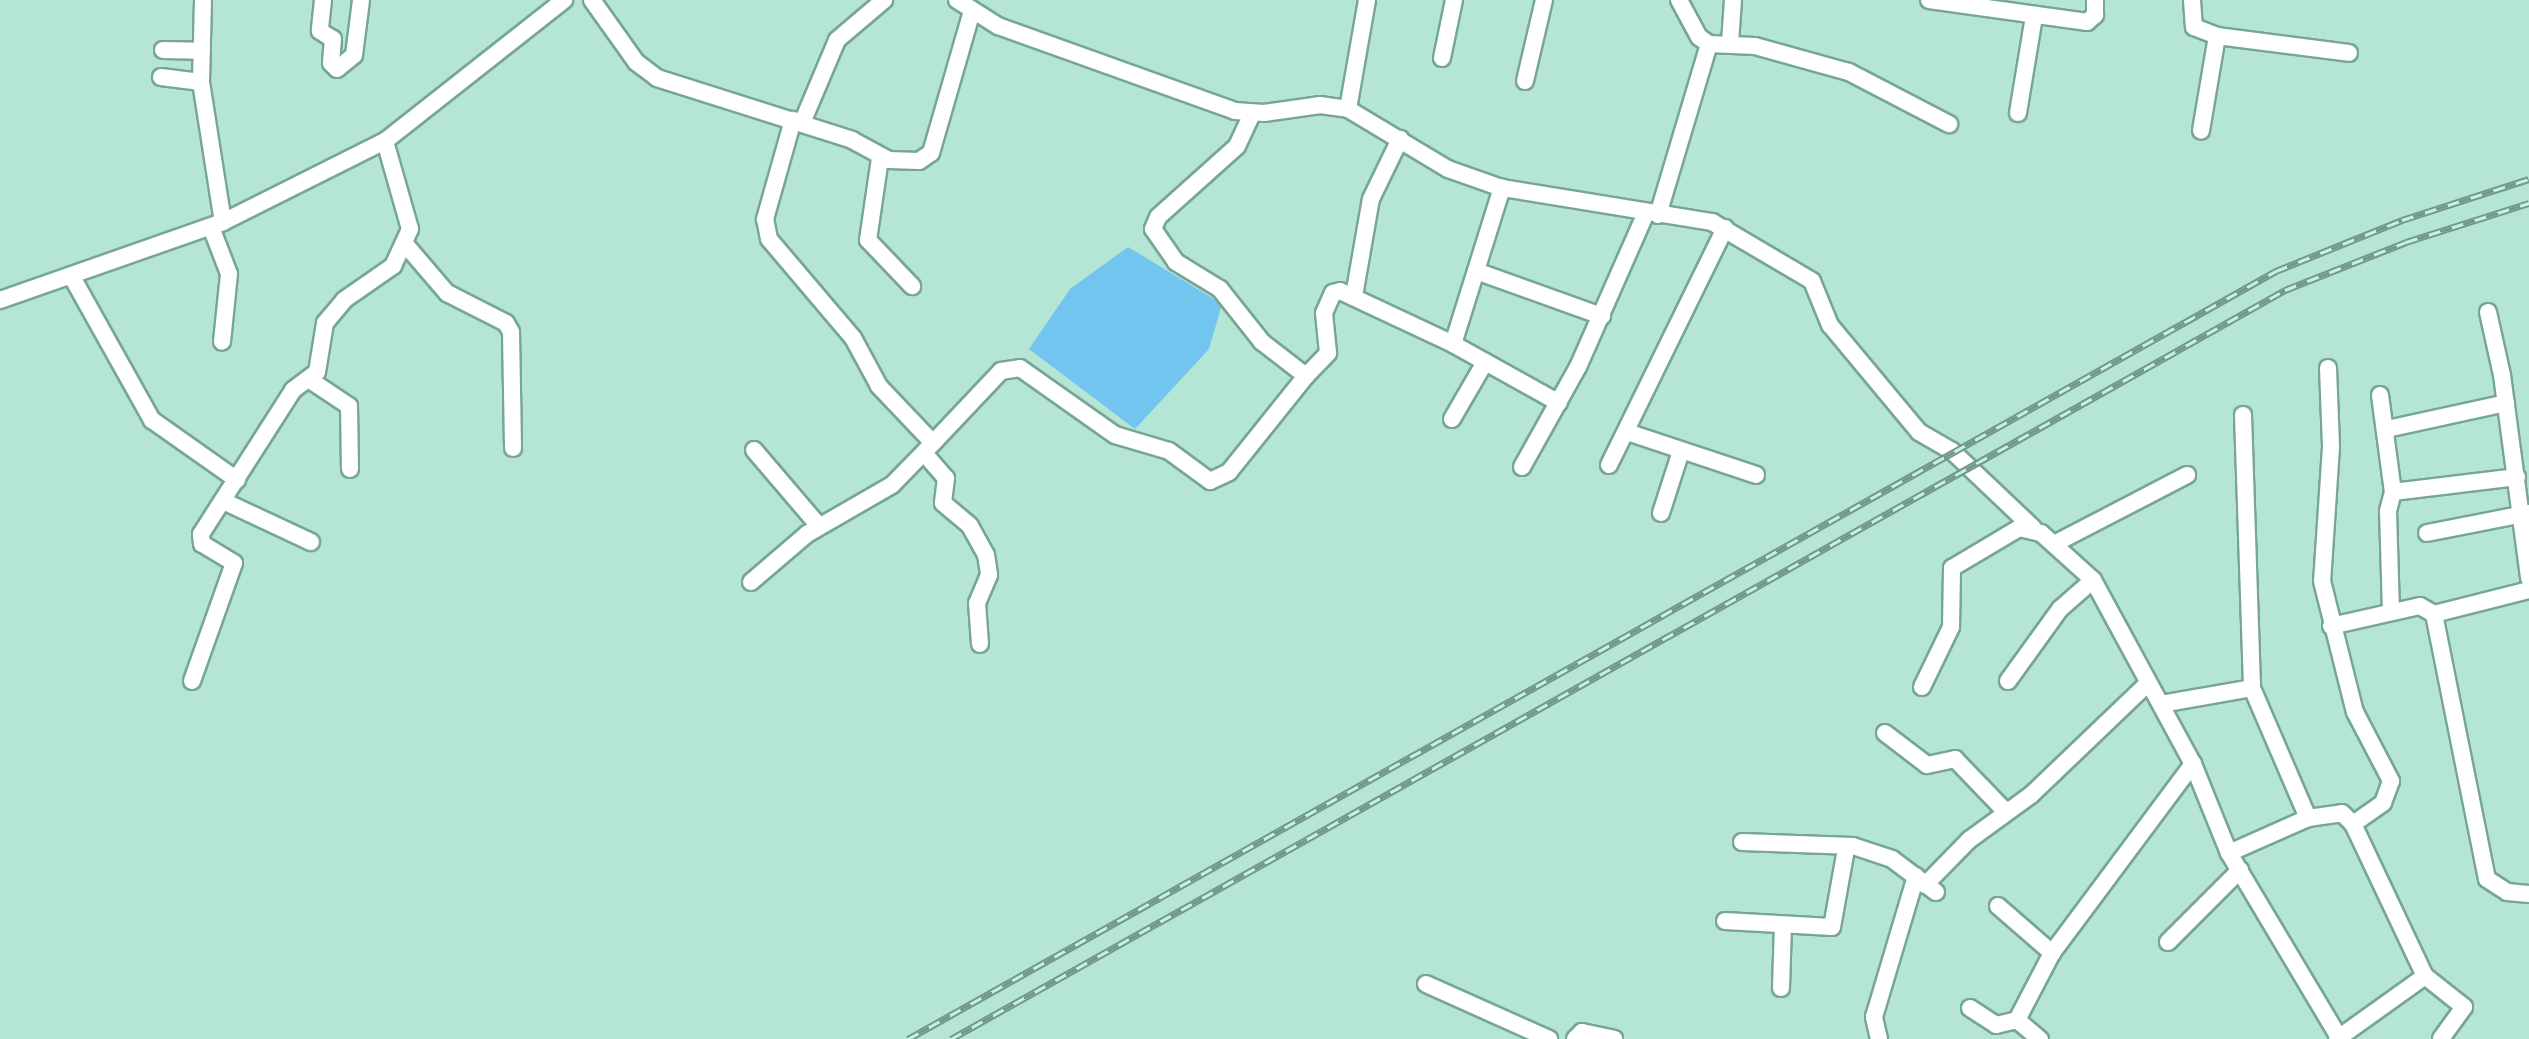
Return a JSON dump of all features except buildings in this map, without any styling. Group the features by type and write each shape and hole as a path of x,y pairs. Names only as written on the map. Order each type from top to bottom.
{"street":[{"path":"203,0 201,82 217,225 229,274 222,342"},
{"path":"323,0 321,33 332,38 331,63 342,69 354,55 361,0"},
{"path":"0,300 217,225 385,141 564,0"},
{"path":"592,0 636,62 657,78 852,140 880,158 919,161 931,153 972,11"},
{"path":"884,0 837,40 797,122 765,219 769,239 853,338 879,386 928,448 946,478 943,503 970,526 986,555 989,575 977,603 980,644"},
{"path":"957,0 998,26 1252,114 1320,105 1348,109 1448,169 1502,188 1652,214 1699,218 1725,228 1812,281 1830,325 1919,432 1952,451 2093,580 2193,764 2229,853 2337,1038 2425,976"},
{"path":"1348,109 1367,0"},
{"path":"1442,58 1454,0"},
{"path":"1525,81 1544,0"},
{"path":"1679,0 1699,37 1709,44 1730,43 1798,55 1849,72 1949,124"},
{"path":"1730,43 1733,0"},
{"path":"1929,0 2011,6 2034,16 2087,22 2095,15 2095,0"},
{"path":"2057,19 2058,0"},
{"path":"2192,0 2194,27 2217,36 2349,53"},
{"path":"2018,113 2034,16"},
{"path":"2201,131 2217,36"},
{"path":"1522,467 1559,403 1652,214 1709,44"},
{"path":"163,50 202,51"},
{"path":"161,77 201,82"},
{"path":"1252,114 1237,146 1158,217 1153,229 1176,262 1220,289 1262,342 1306,376"},
{"path":"1354,296 1371,199 1400,139"},
{"path":"192,681 233,574 231,558 200,542 293,390 317,372 325,323 344,300 381,278 405,244 410,229 408,212 385,141"},
{"path":"880,158 868,240 912,286"},
{"path":"1453,344 1502,188"},
{"path":"1609,465 1725,228"},
{"path":"405,244 447,293 506,323 511,332 513,448"},
{"path":"1476,271 1602,316"},
{"path":"72,277 152,420 237,480"},
{"path":"751,582 819,526 881,494 1001,371 1020,368 1115,435 1169,451 1216,482 1330,347 1326,305 1333,293 1354,296 1453,344 1559,403"},
{"path":"2488,312 2525,514 2529,578"},
{"path":"1452,419 1485,362"},
{"path":"2328,368 2331,447 2320,560 2331,626 2355,712 2391,781 2383,803 2353,824"},
{"path":"310,380 349,406 350,469"},
{"path":"2380,395 2387,429 2393,492 2388,511 2391,611"},
{"path":"2387,429 2506,403"},
{"path":"2243,415 2252,688 2308,818"},
{"path":"1627,432 1756,475"},
{"path":"754,450 819,526"},
{"path":"1661,513 1681,451"},
{"path":"2054,544 2187,475"},
{"path":"2393,492 2517,477"},
{"path":"223,501 311,542"},
{"path":"2427,533 2525,514"},
{"path":"1922,687 1951,627 1952,568 2019,528 2033,528"},
{"path":"2008,681 2060,609 2093,580"},
{"path":"2331,626 2420,606 2434,614 2529,590"},
{"path":"2434,614 2487,879 2507,892 2529,894"},
{"path":"1879,1039 1874,1017 1926,885 2004,810 2031,795 2148,683"},
{"path":"2161,704 2252,688"},
{"path":"1885,733 1927,765 1955,759 2004,810"},
{"path":"1970,1008 1996,1025 2017,1020 2052,953 2193,764"},
{"path":"2229,853 2308,818 2337,810 2353,824 2425,976 2464,1007 2441,1039"},
{"path":"1742,842 1846,849 1853,846 1892,859 1926,885"},
{"path":"1725,921 1832,927 1846,849"},
{"path":"2168,942 2240,870"},
{"path":"1998,906 2052,953"},
{"path":"1781,988 1783,926"},
{"path":"1426,984 1549,1039"},
{"path":"2017,1020 2040,1039"},
{"path":"1575,1039 1582,1032 1614,1039"}],"water":[{"path":"1128,247 1222,304 1209,349 1135,429 1029,349 1070,289"}],"railway":[{"path":"908,1039 2276,271 2402,220 2529,179"},
{"path":"951,1039 2285,290 2406,242 2529,203"}]}
